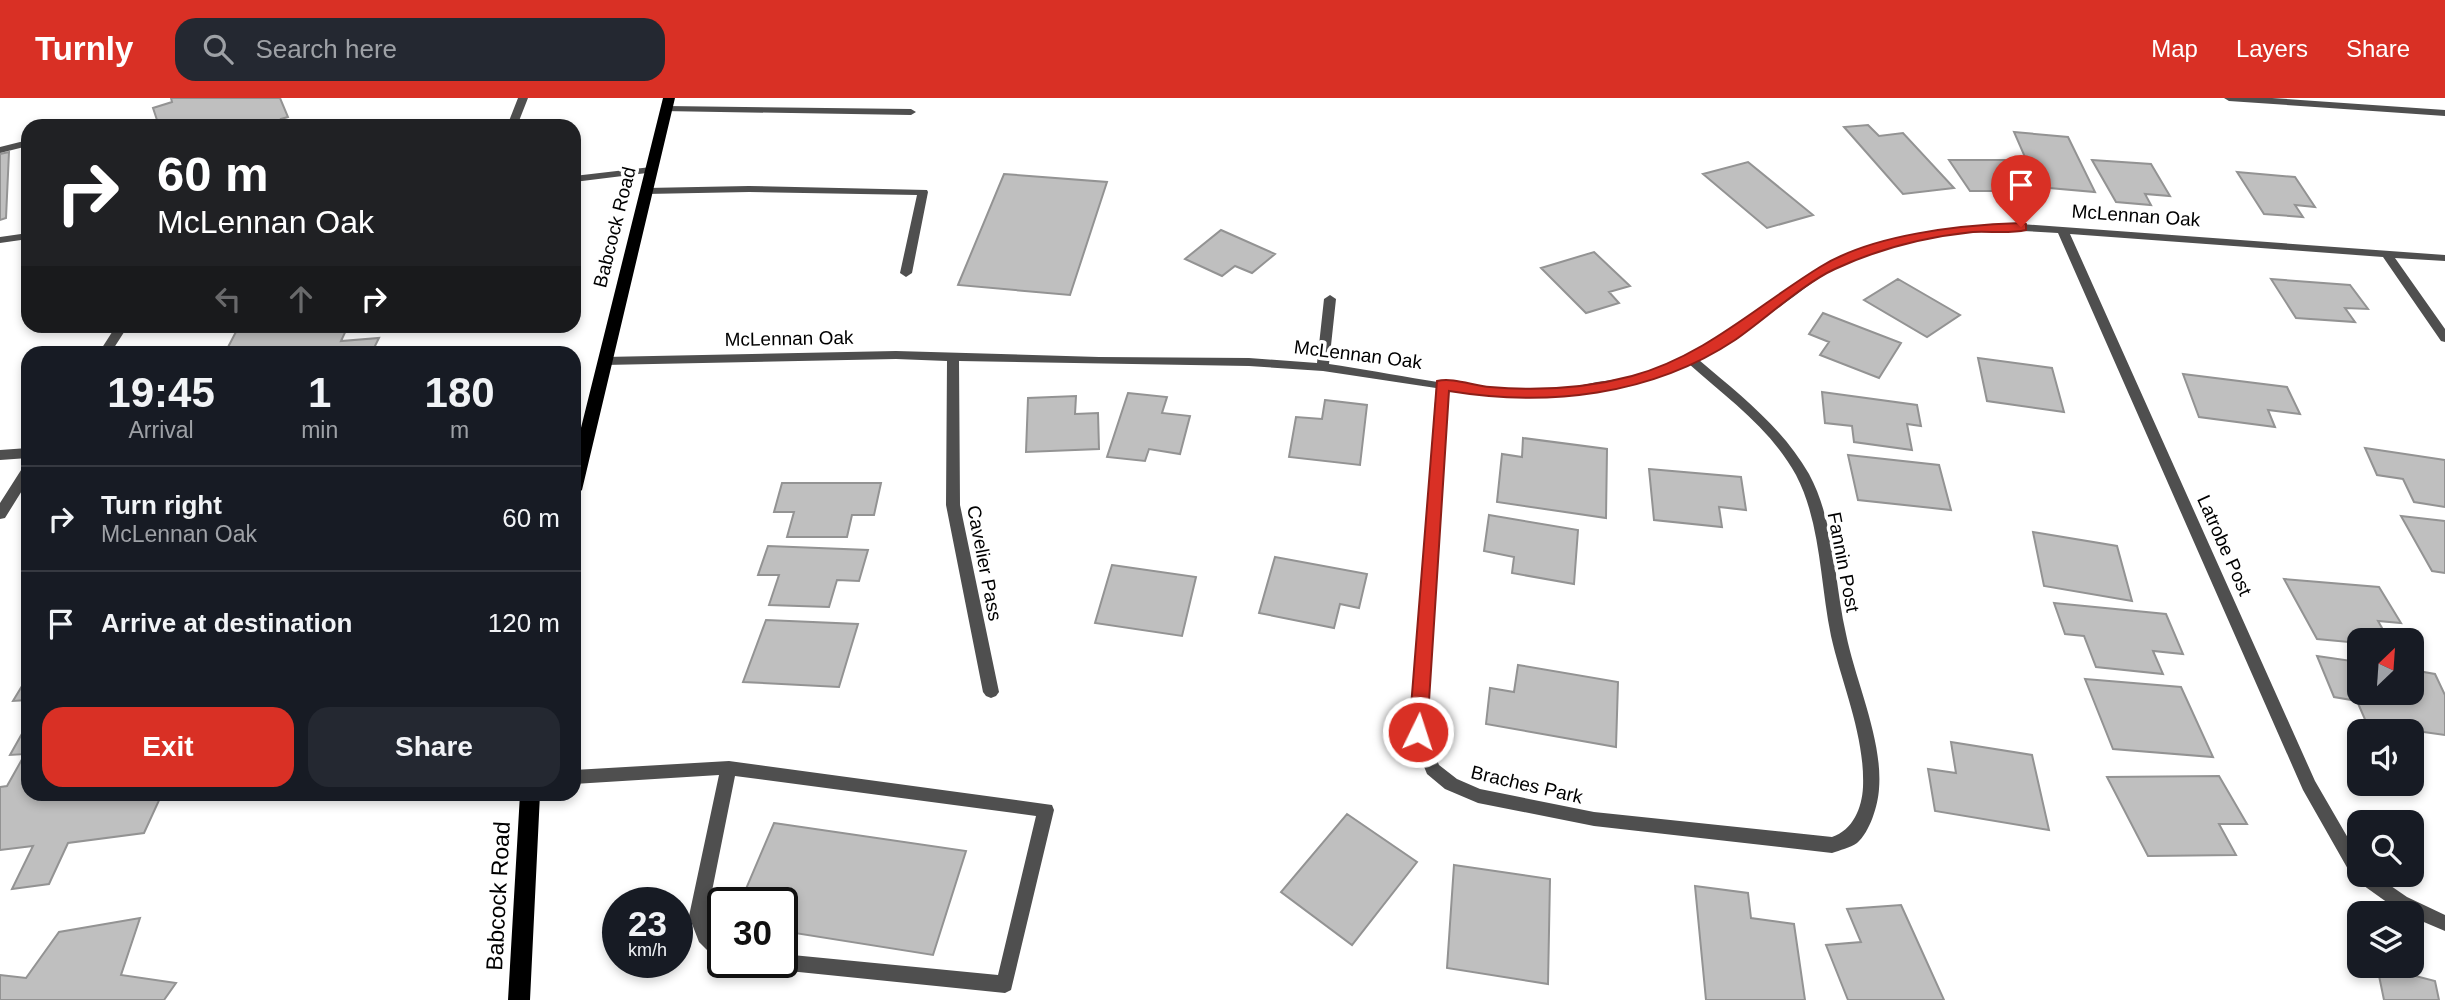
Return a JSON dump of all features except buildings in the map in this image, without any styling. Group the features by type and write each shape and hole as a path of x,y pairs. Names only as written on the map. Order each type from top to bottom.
{"main road":[{"name":"Babcock Road","path":"581,460 668,103"},
{"name":"Babcock Road","path":"519,1000 530,801"}],"street":[{"path":"515,119 523,98"},
{"path":"2229,98 2445,113"},
{"path":"668,103 911,112"},
{"path":"0,149 21,144"},
{"path":"581,178 651,170"},
{"path":"646,191 749,189 922,192 906,272"},
{"name":"McLennan Oak","path":"604,361 896,355 1249,362 1323,367 1488,392 1551,394 1635,380 1691,359 1728,338 1827,268 1918,236 1974,229 2062,229 2445,258"},
{"name":"Latrobe Post","path":"2062,229 2304,773 2347,851"},
{"path":"0,240 21,237"},
{"path":"2386,253 2445,338"},
{"path":"1323,367 1330,299"},
{"name":"Cavelier Pass","path":"953,358 953,505 991,692"},
{"name":"Fannin Post","path":"1691,359 1759,420 1785,449 1804,477 1815,511 1838,635 1869,758 1871,790 1863,815"},
{"name":"Braches Park","path":"1442,385 1418,732 1433,769 1451,784 1478,796 1594,819 1805,843 1832,845 1852,836 1863,815"},
{"path":"0,455 21,454"},
{"path":"0,514 21,481"},
{"path":"581,777 729,768 1046,810 1005,984 798,964"},
{"path":"707,938 698,916 729,768"},
{"name":"Latrobe Post","path":"2376,887 2416,912 2445,923"}],"route":[{"path":"1418,732 1442,385 1488,392 1551,394 1600,388 1635,380 1691,359 1728,338 1827,268 1864,253 1918,236 2021,227"}]}
